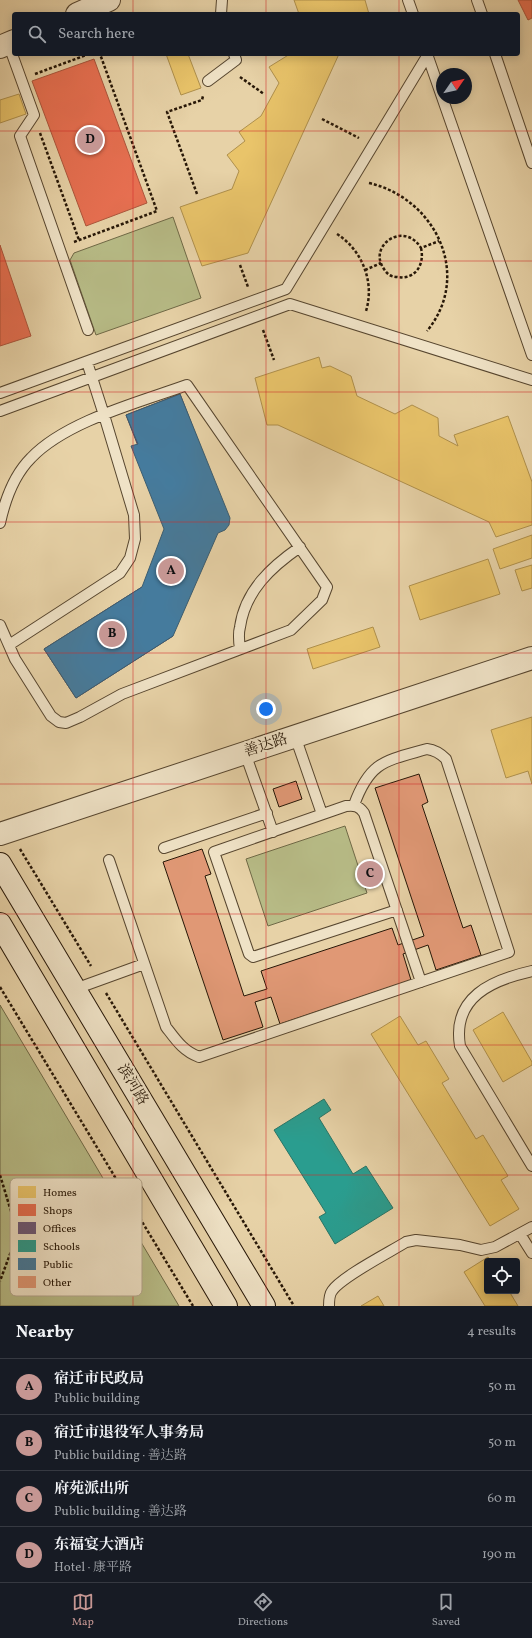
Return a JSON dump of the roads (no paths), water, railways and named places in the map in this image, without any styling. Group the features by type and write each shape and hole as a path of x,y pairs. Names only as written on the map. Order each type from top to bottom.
{"main road":[{"path":"83,8 109,0"},
{"name":"善达路","path":"5,832 532,658"},
{"name":"滨河路","path":"0,864 264,1306"},
{"name":"滨河路","path":"0,924 226,1306"}],"lane":[{"path":"221,12 222,0"},
{"path":"408,0 412,12"},
{"path":"477,0 481,12"},
{"path":"7,44 34,115 20,136 88,330"},
{"path":"208,81 236,60 235,56"},
{"path":"0,393 286,289 426,56"},
{"path":"427,56 532,355"},
{"path":"496,56 532,163"},
{"path":"0,411 290,304 532,380"},
{"path":"9,645 120,573 130,558 135,540 134,515 104,415 86,362"},
{"path":"0,523 4,502 18,476 31,458 49,443 72,429 104,415 187,385 327,587 322,600 291,630 122,694 66,723 59,722 51,716 15,659 0,625"},
{"path":"240,649 239,628 246,606 254,589 280,560 300,547"},
{"path":"295,736 322,814"},
{"path":"109,860 166,1027 182,1047 191,1054 199,1057 509,952 446,759 441,754 433,750 427,750 389,760 376,768 369,775 359,791 354,805"},
{"path":"245,752 273,832"},
{"path":"397,910 259,956 253,956 249,954 214,852 346,806 354,805 360,807 364,813 397,910 421,982"},
{"path":"164,848 267,813"},
{"path":"75,989 144,964"},
{"path":"532,971 494,984 478,992 467,1003 461,1017 458,1033 460,1046 532,1166"},
{"path":"329,1306 331,1291 341,1282 406,1242 416,1240 460,1245 481,1250 494,1247 532,1227"},
{"path":"520,1234 532,1254"}],"place":[{"name":"东福宴大酒店","path":"90,140"},
{"name":"宿迁市民政局","path":"171,571"},
{"name":"宿迁市退役军人事务局","path":"112,634"},
{"name":"府苑派出所","path":"370,874"}]}
